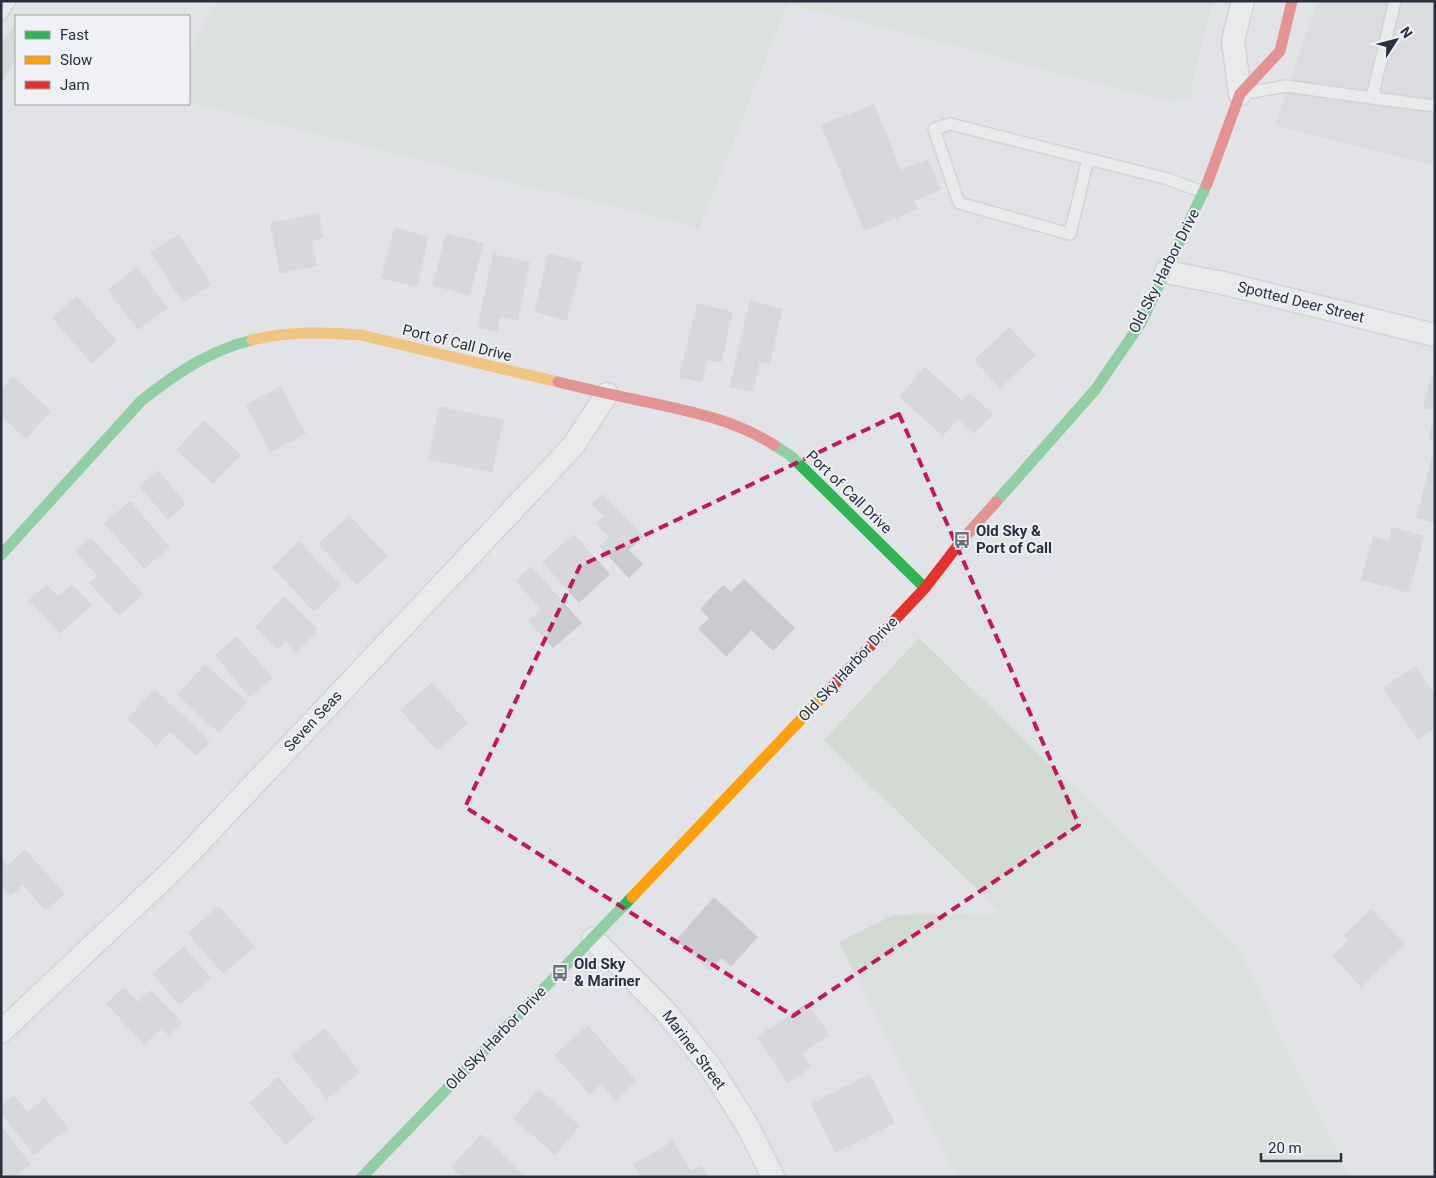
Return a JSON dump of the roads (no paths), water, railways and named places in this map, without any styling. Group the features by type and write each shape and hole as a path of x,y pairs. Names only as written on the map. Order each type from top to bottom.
{"street":[{"name":"Old Sky Harbor Drive","path":"1240,94 1233,41 1243,1"},
{"name":"Old Sky Harbor Drive","path":"362,1177 593,940 925,588 962,540 1095,390 1141,323 1166,272 1203,192 1240,94 1280,51 1292,1"},
{"name":"Spotted Deer Street","path":"1166,272 1218,282 1435,335"},
{"name":"Port of Call Drive","path":"1,555 141,402 161,384 206,356 256,338 308,331 361,335 607,394 680,409 718,420 760,436 791,456 925,588"},
{"name":"Seven Seas","path":"1,1032 176,867 573,446 607,394"},
{"name":"Mariner Street","path":"593,940 666,1011 709,1065 747,1125 773,1177"}],"lane":[{"path":"1,14 10,1"},
{"path":"1372,98 1396,1"},
{"path":"1240,94 1286,86 1435,106"},
{"path":"1088,159 1070,234 958,203 934,130 950,124 1168,178 1203,192"}],"place":[{"name":"Old Sky & Port of Call","path":"962,540"},
{"name":"Old Sky & Mariner","path":"560,973"}]}
